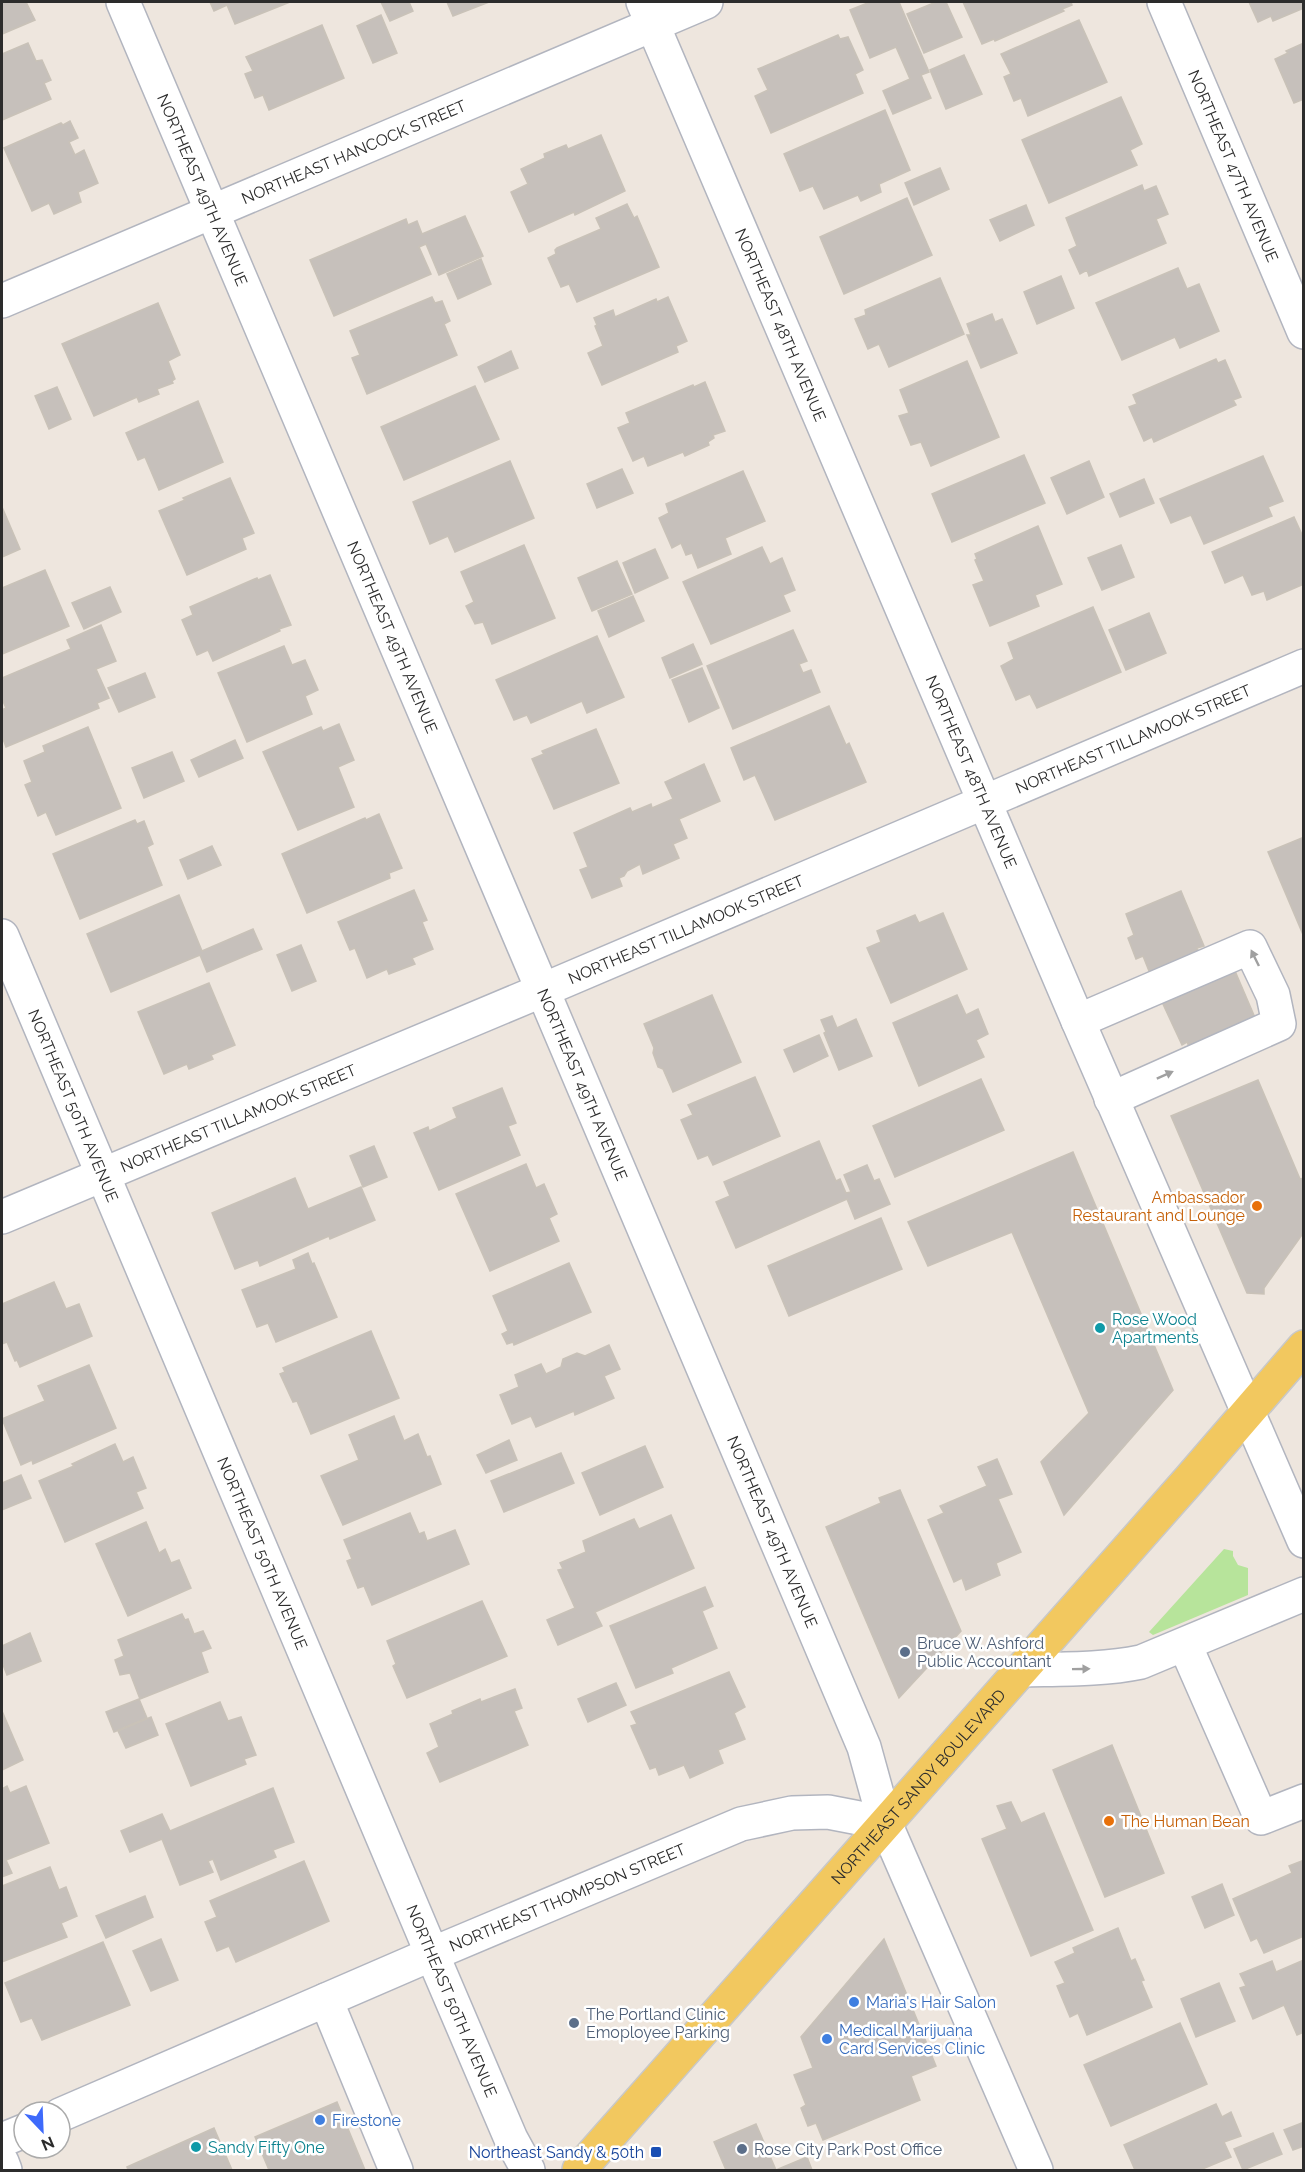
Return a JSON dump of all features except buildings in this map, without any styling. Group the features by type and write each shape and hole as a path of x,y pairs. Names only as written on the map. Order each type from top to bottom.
{"main road":[{"name":"NORTHEAST SANDY BOULEVARD","path":"579,2170 1022,1670 1304,1347"}],"street":[{"name":"NORTHEAST 49TH AVENUE","path":"123,2 864,1747 885,1823 1036,2170"},
{"name":"NORTHEAST HANCOCK STREET","path":"2,301 212,212 648,13 706,2"},
{"name":"NORTHEAST 47TH AVENUE","path":"1164,2 1304,332"},
{"name":"NORTHEAST 48TH AVENUE","path":"648,13 1111,1099 1304,1541"},
{"name":"NORTHEAST TILLAMOOK STREET","path":"2,1217 1304,666"},
{"name":"NORTHEAST 50TH AVENUE","path":"2,936 432,1954 511,2139 528,2170"},
{"path":"1078,1021 1250,947 1273,994 1279,1024 1111,1099"},
{"path":"1022,1670 1120,1666 1141,1662 1304,1594"},
{"path":"1185,1645 1261,1818 1304,1801"},
{"name":"NORTHEAST THOMPSON STREET","path":"72,2110 432,1954 741,1824 792,1813 828,1812 885,1823"},
{"path":"326,2000 396,2170"},
{"path":"2,2162 5,2170"}],"green space":[{"path":"1224,1549 1233,1551 1238,1565 1248,1568 1248,1595 1153,1635 1149,1632"}],"place":[{"name":"Ambassador Restaurant and Lounge","path":"1257,1206"},
{"name":"Rose Wood Apartments","path":"1100,1328"},
{"name":"Bruce W. Ashford Public Accountant","path":"905,1652"},
{"name":"The Human Bean","path":"1109,1821"},
{"name":"Maria's Hair Salon","path":"854,2002"},
{"name":"The Portland Clinic Emoployee Parking","path":"574,2023"},
{"name":"Medical Marijuana Card Services Clinic","path":"827,2039"},
{"name":"Firestone","path":"320,2120"},
{"name":"Sandy Fifty One","path":"196,2147"},
{"name":"Rose City Park Post Office","path":"742,2149"},
{"name":"Northeast Sandy & 50th","path":"656,2152"}]}
